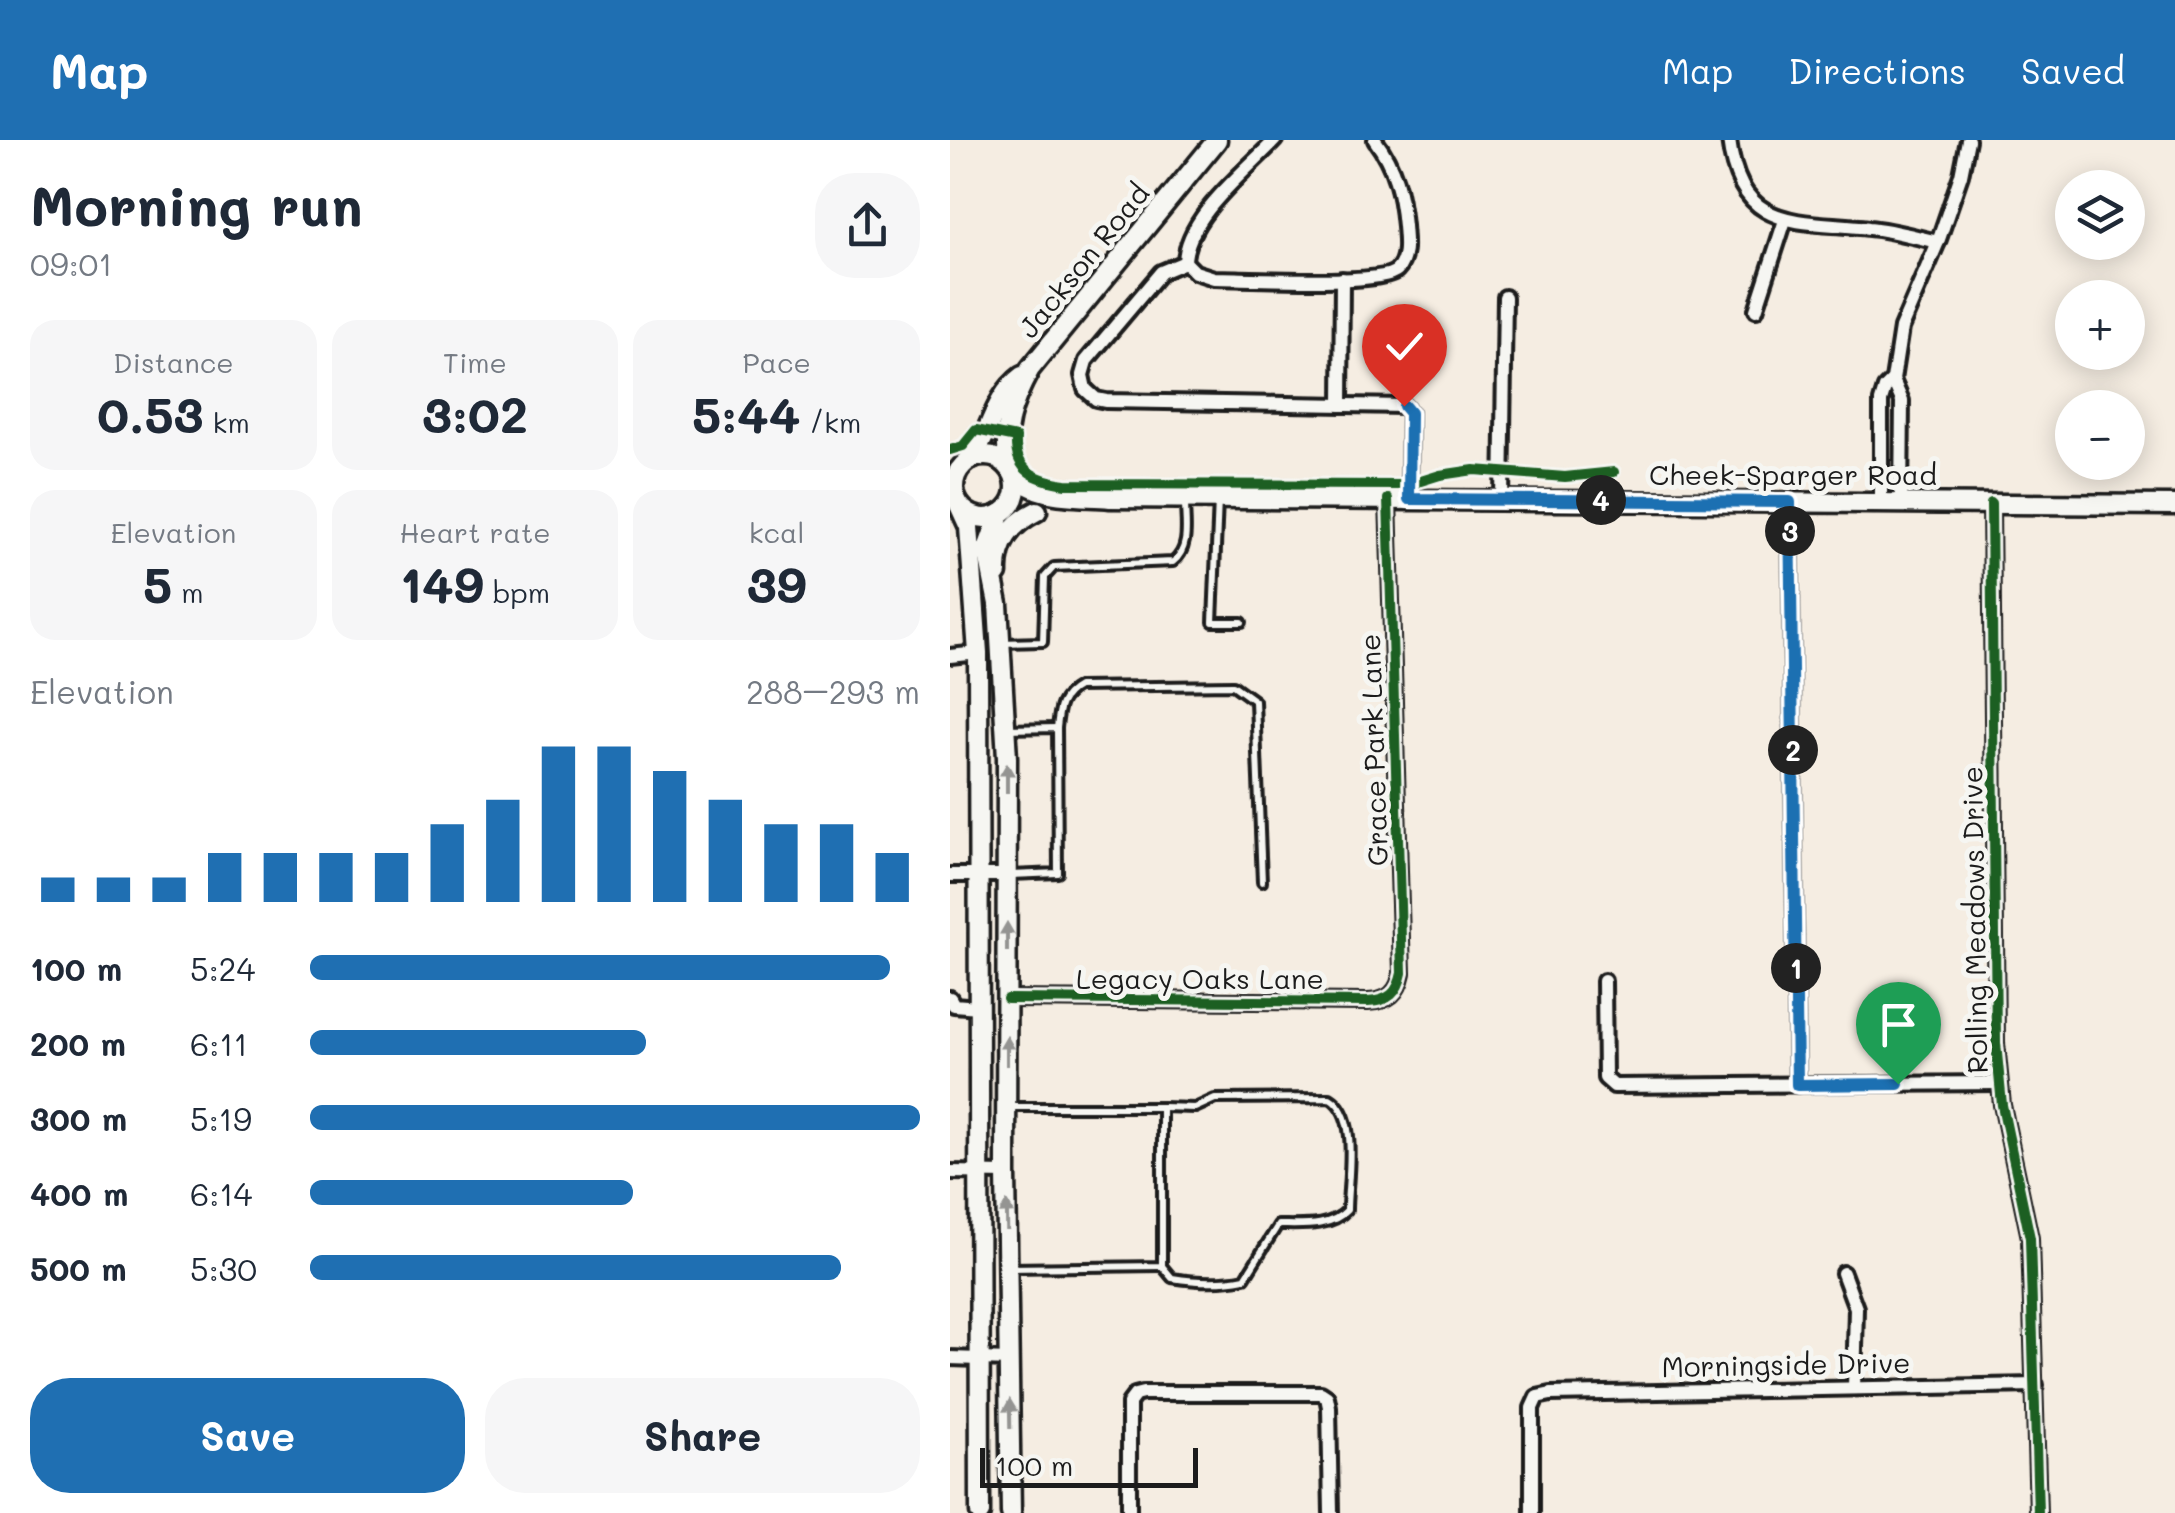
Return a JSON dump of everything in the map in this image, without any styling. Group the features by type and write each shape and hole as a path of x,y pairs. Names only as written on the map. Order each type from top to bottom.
{"main road":[{"name":"Jackson Road","path":"1012,471 1005,450 1006,426 1016,394 1030,369 1217,140"},
{"name":"Jackson Road","path":"963,461 988,431 999,398 1030,369"},
{"path":"980,1513 978,653 971,540 969,527 955,501 954,484 963,461 989,456 1012,471 1016,491 1001,514 987,550 998,604"},
{"name":"Cheek-Sparger Road","path":"1012,471 1022,484 1035,491 1110,498 2175,506"},
{"name":"Cheek-Sparger Road","path":"1001,514 1110,498"},
{"path":"955,501 982,518 1001,514"},
{"path":"1011,1513 1005,729 996,565 1001,545 1017,520 1037,511"}],"street":[{"path":"1184,262 1188,237 1199,220 1275,140"},
{"path":"1184,262 1195,272 1214,278 1382,278 1400,268 1404,259 1400,192 1394,172 1375,140"},
{"path":"1729,140 1733,168 1742,190 1785,220 1870,228 1938,242"},
{"path":"1901,502 1902,402 1893,380 1902,328 1938,242 1968,140"},
{"path":"1756,310 1785,220"},
{"path":"1184,262 1161,272 1086,361 1082,382 1090,394 1106,402 1408,408 1409,499"},
{"path":"1340,404 1342,279"},
{"path":"1502,500 1505,297"},
{"path":"1881,502 1881,401 1893,380"},
{"name":"Grace Park Lane","path":"1388,499 1402,973 1392,996"},
{"path":"1790,502 1797,1085"},
{"name":"Rolling Meadows Drive","path":"1992,503 1995,1024 1998,1084 2030,1238 2038,1513"},
{"path":"950,656 978,653"},
{"path":"950,875 1006,875"},
{"path":"1604,981 1605,1078 1614,1086 1998,1084"},
{"name":"Legacy Oaks Lane","path":"1006,1000 1380,1002 1392,996"},
{"path":"950,998 954,1006 978,1007"},
{"path":"950,1172 1006,1173"},
{"path":"1842,1274 1856,1308 1854,1388"},
{"path":"950,1358 1010,1360"},
{"name":"Morningside Drive","path":"1532,1513 1532,1408 1537,1397 2036,1385"},
{"path":"1130,1513 1130,1403 1135,1395 1143,1393 1321,1393 1329,1407 1331,1513"}],"lane":[{"path":"999,643 1043,642 1045,577 1054,567 1168,565 1181,556 1186,541 1185,498"},
{"path":"1218,498 1212,622 1242,622"},
{"path":"1006,875 1058,873 1056,728 1059,706 1068,692 1078,687 1233,685 1255,701 1262,882"},
{"path":"1005,729 1056,728"},
{"path":"1006,1107 1196,1108 1215,1099 1330,1098 1340,1104 1349,1120 1347,1210 1338,1220 1278,1225 1245,1278 1227,1282 1172,1278 1162,1266 1162,1108"},
{"path":"1008,1268 1162,1266"}],"cycle path":[{"path":"950,450 963,446 976,430 1016,438 1019,459 1029,472 1066,484 1408,485 1474,470 1565,477 1614,472"},
{"path":"1007,999 1368,1002 1387,998 1395,991 1402,973 1388,499"},
{"path":"1991,503 1996,1043 2002,1105 2030,1238 2038,1513"}],"route":[{"path":"1404,406 1410,413 1409,499 1790,502 1797,1085 1898,1084"}]}
